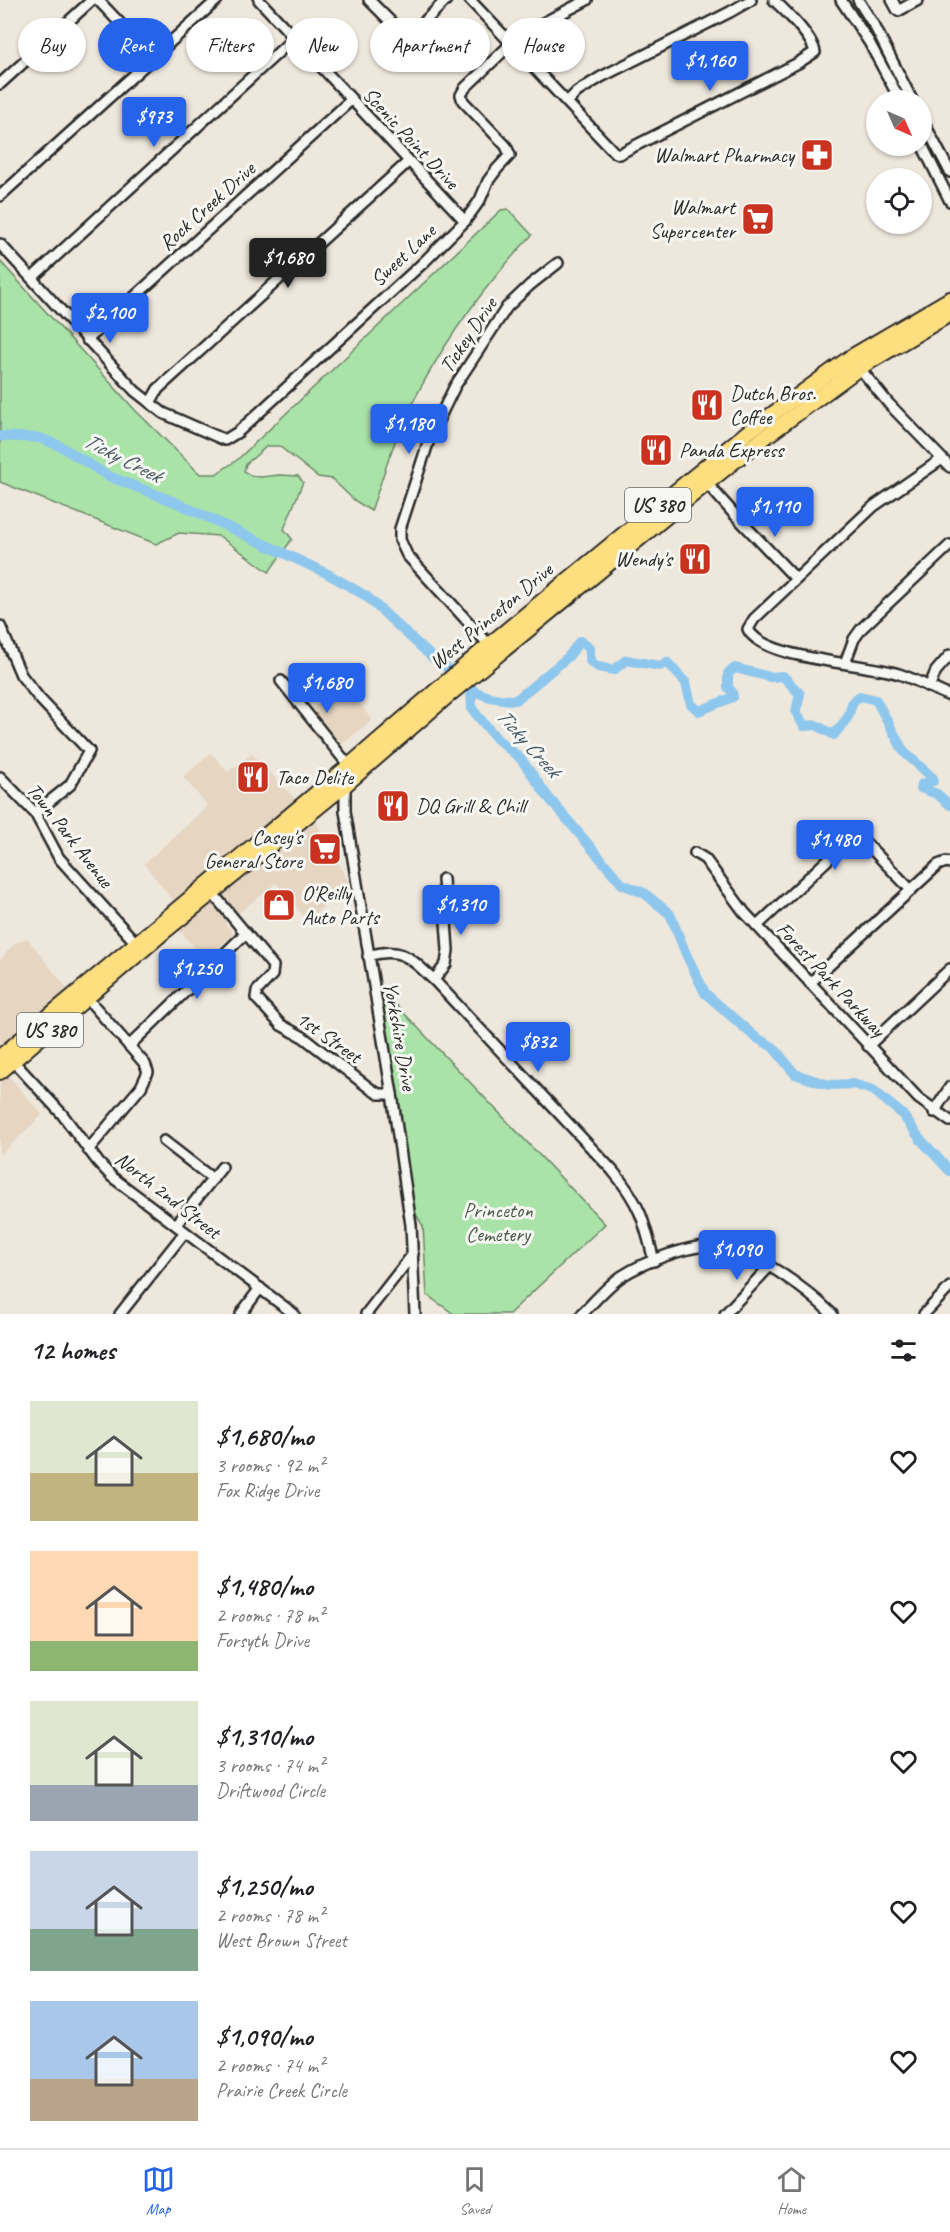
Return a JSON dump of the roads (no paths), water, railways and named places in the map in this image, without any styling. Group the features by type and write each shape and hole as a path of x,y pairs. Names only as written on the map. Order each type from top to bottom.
{"highway":[{"name":"West Princeton Drive","path":"83,995 349,766 476,665 702,478 769,416 851,357 950,299"},
{"name":"West Princeton Drive","path":"702,478 761,440 859,368 950,314"},
{"name":"West Princeton Drive","path":"83,995 136,943 345,785 446,689"},
{"name":"US 380","path":"0,1072 6,1059 83,995"}],"street":[{"path":"0,84 92,0"},
{"path":"98,0 115,18"},
{"path":"174,39 217,0"},
{"name":"Scenic Point Drive","path":"259,0 286,31"},
{"path":"369,0 405,36 413,33 446,0"},
{"path":"470,0 502,33"},
{"path":"553,18 587,0"},
{"path":"567,102 577,92 601,77 751,0"},
{"path":"539,72 614,153 619,154 798,63 815,52 814,46 774,0"},
{"path":"841,0 861,28 895,90"},
{"path":"858,0 875,27 907,90"},
{"path":"892,0 898,11 918,0"},
{"path":"32,278 286,45"},
{"name":"Sweet Lane","path":"150,403 163,413 225,440 238,432 404,281 465,221 497,169 510,155 506,146 463,101 461,95 465,87 502,51"},
{"path":"0,196 137,72"},
{"name":"Scenic Point Drive","path":"325,72 465,221"},
{"path":"888,77 898,72"},
{"name":"Rock Creek Drive","path":"87,340 351,99"},
{"path":"932,138 950,172"},
{"path":"932,146 936,146"},
{"path":"928,156 950,201"},
{"path":"0,244 135,391 150,403 158,389 408,162"},
{"name":"Tickey Drive","path":"493,650 407,555 400,540 401,523 430,437 455,386 507,308 530,285 558,263"},
{"path":"851,357 890,404 950,468"},
{"path":"942,459 874,506 754,619 748,629 755,638 778,650 900,674 950,696"},
{"path":"702,478 796,579"},
{"path":"845,663 851,645 862,628 950,545"},
{"path":"0,626 21,675 39,698 89,751 70,785 35,813"},
{"path":"929,687 936,671 950,655"},
{"path":"281,681 349,766"},
{"name":"Yorkshire Drive","path":"349,766 345,785 347,827 392,1094 413,1254 415,1314"},
{"name":"Town Park Avenue","path":"0,777 35,813 59,858 136,943"},
{"path":"757,926 852,837 863,840 910,890"},
{"name":"Forest Park Parkway","path":"695,853 705,859 732,899 868,1046 918,1098 934,1112 950,1121"},
{"path":"810,983 938,865 948,863"},
{"path":"434,980 446,964 448,950 442,879"},
{"path":"129,1046 245,934 208,889"},
{"name":"1st Street","path":"245,934 271,962 274,970 255,994 281,1025 303,1037 379,1094 392,1094"},
{"path":"368,956 390,952 402,953 434,980 629,1189 644,1223 654,1261"},
{"path":"868,1046 950,969"},
{"path":"83,995 145,1064 148,1072 145,1082 88,1150"},
{"name":"North 2nd Street","path":"6,1059 62,1114 88,1150 112,1177 294,1314"},
{"path":"934,1112 950,1087"},
{"path":"164,1141 213,1179"},
{"path":"176,1225 222,1167"},
{"path":"122,1313 185,1232"},
{"path":"582,1314 621,1277 654,1261 690,1249 719,1246 734,1249 793,1280 826,1312"},
{"path":"366,1314 413,1254"},
{"path":"725,1314 768,1267"},
{"path":"924,1314 950,1287"},
{"path":"241,1314 260,1288"}],"waterway":[{"path":"0,436 40,438 60,446 108,476 175,502 328,574 366,596 433,658 470,688 487,696 516,700 568,657 580,641 590,648 590,661 598,667 614,670 626,660 660,666 667,662 686,683 691,704 699,711 733,697 728,687 728,673 735,668 770,677 783,676 800,694 796,712 804,726 816,725 834,735 848,717 853,701 860,696 876,700 904,752 933,778 933,781 922,784 921,788 937,794 950,805"},
{"name":"Ticky Creek","path":"471,689 472,709 497,739 521,759 548,797 622,884 644,893 670,914 705,993 755,1037 773,1047 795,1074 829,1085 853,1084 873,1090 902,1114 921,1140 950,1171"}],"place":[{"name":"Walmart Pharmacy","path":"817,155"},
{"name":"Walmart Supercenter","path":"758,219"},
{"name":"Dutch Bros. Coffee","path":"707,405"},
{"name":"Panda Express","path":"656,450"},
{"name":"Wendy's","path":"695,559"},
{"name":"Taco Delite","path":"253,777"},
{"name":"DQ Grill & Chill","path":"393,806"},
{"name":"Casey's General Store","path":"325,849"},
{"name":"O'Reilly Auto Parts","path":"279,905"}],"park label":[{"name":"Princeton Cemetery","path":"498,1222"}]}
